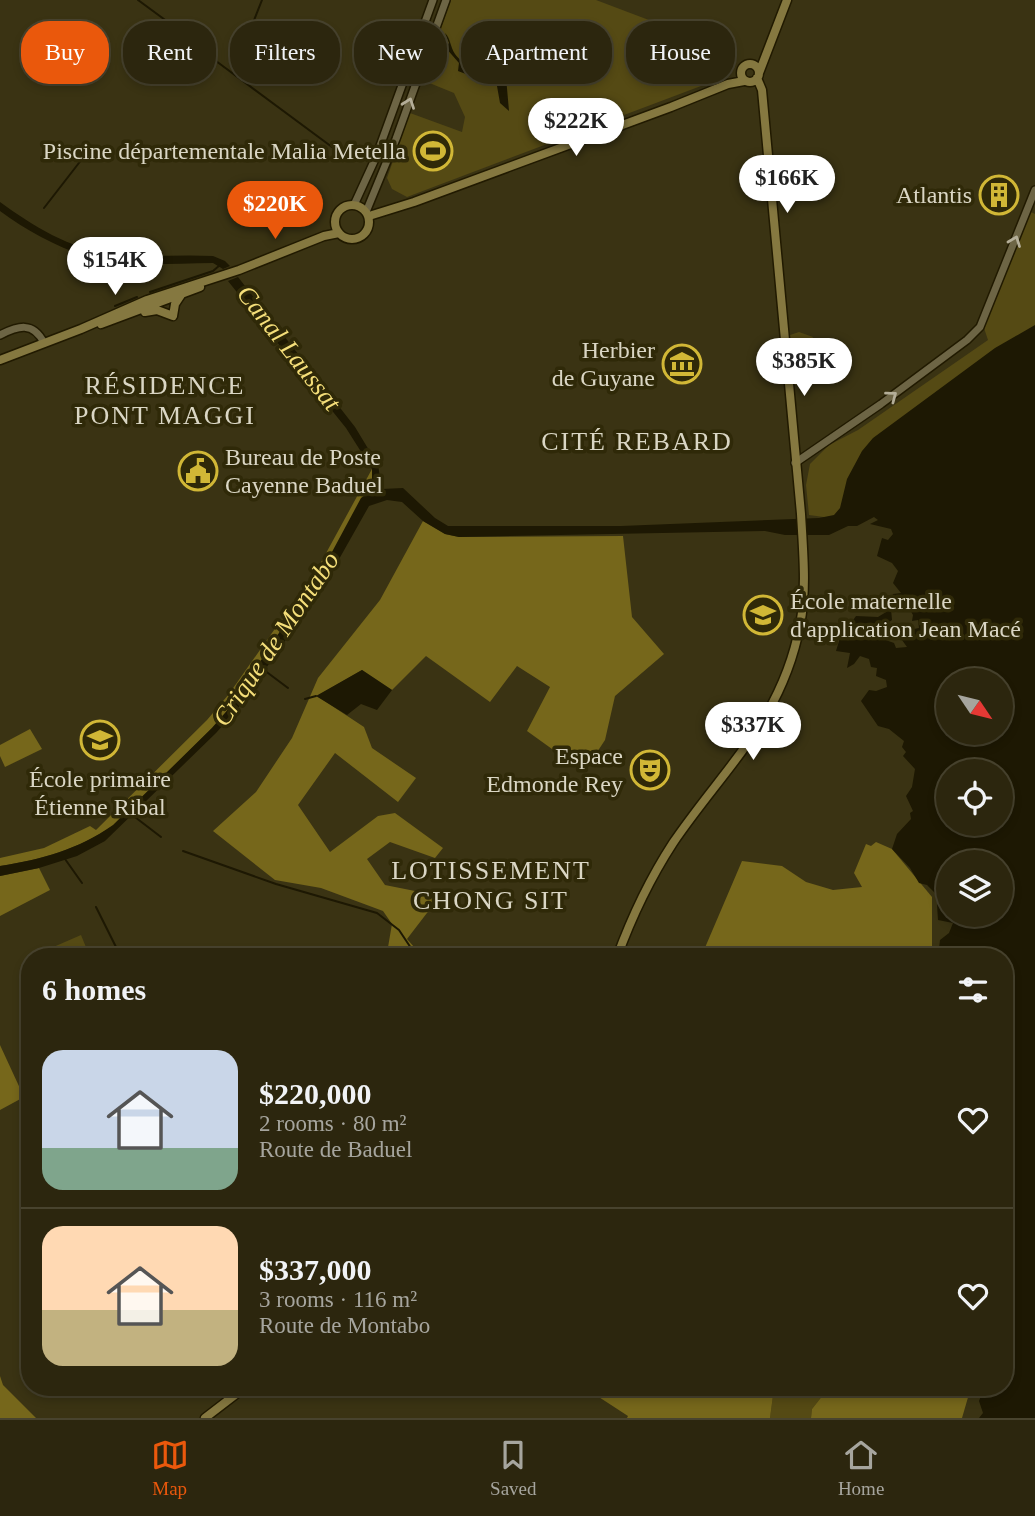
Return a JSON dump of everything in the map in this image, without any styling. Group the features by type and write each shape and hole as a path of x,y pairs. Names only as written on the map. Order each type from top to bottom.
{"main road":[{"path":"735,82 753,78 768,51 787,0"},
{"path":"735,76 746,64 754,64 768,51"},
{"path":"753,78 754,64"},
{"path":"620,948 651,878 682,831 754,737 784,679 800,624 803,540 762,90 753,78 740,71"},
{"path":"368,217 728,84"},
{"path":"324,236 343,207 354,205 368,217"},
{"path":"335,222 339,233 346,239 357,239 365,234 368,217"},
{"path":"0,360 148,300 235,271 324,236 339,233"},
{"path":"97,326 181,295 223,275"},
{"path":"81,329 158,310 173,316 175,304 181,295"},
{"path":"205,1418 234,1396"}],"street":[{"path":"354,205 376,157 433,0"},
{"path":"368,217 446,0"},
{"path":"795,463 902,388 967,340 980,327 1035,190"},
{"path":"0,335 18,326 37,332 44,343"}],"shaded area":[{"path":"451,0 596,0 651,21 626,21 626,84 702,84 407,197 392,189 387,178 410,113 462,132 465,117 454,93 432,84 447,84 447,21 443,21"},
{"path":"1031,212 1035,214 1035,389 886,502 831,518 809,515 806,485 810,464 829,445 858,430 988,340 984,328"},
{"path":"799,332 813,337 796,385 792,385 790,335"},
{"path":"372,469 372,490 311,591 281,630 232,705 212,728 114,825 87,841 59,852 0,866 0,858 44,848 90,826 96,830 207,720 229,694 319,566"},
{"path":"423,521 445,534 459,537 623,536 632,617 664,654 615,696 605,740 584,772 527,731 550,687 517,666 490,702 426,656 392,690 362,670 317,696 364,727 372,748 416,778 398,802 335,753 298,805 330,852 378,816 395,813 443,848 435,858 390,842 367,859 385,885 440,896 407,939 415,948 388,948 392,924 383,911 321,888 275,880 213,831 256,792 292,738 318,678 380,600"},
{"path":"30,729 42,749 5,767 0,756 0,745"},
{"path":"876,842 892,849 932,897 932,948 705,948 742,861 782,866 806,882 833,890 862,887 854,873 866,844 871,846"},
{"path":"39,868 50,890 0,916 0,876"},
{"path":"81,935 86,948 51,948"},
{"path":"0,1045 21,1090 21,1099 0,1110"},
{"path":"0,1376 3,1385 36,1418 0,1418"},
{"path":"597,1396 773,1396 770,1418 627,1418 628,1416"},
{"path":"773,1396 822,1396 812,1409 811,1418 770,1418"},
{"path":"822,1396 968,1396 962,1418 811,1418 812,1409"}],"water":[{"path":"447,36 461,60 461,72 458,71 459,63 447,49"},
{"path":"492,84 507,84 509,111 500,103 497,86"},
{"path":"0,202 52,235 81,247 136,256 213,256 230,266 223,269 213,263 133,264 79,254 30,231 0,211"},
{"path":"238,277 355,427 378,465 382,489 403,488 435,518 448,526 621,526 819,518 834,515 840,508 847,479 862,451 873,438 995,348 1035,325 1035,1418 979,1418 983,1413 979,1401 981,1396 1013,1396 1013,948 939,948 940,940 949,933 951,927 1013,927 1013,850 936,850 936,894 927,885 919,883 910,868 892,849 897,834 911,819 910,813 913,811 906,796 912,787 915,769 903,756 906,752 902,747 904,741 889,729 878,726 861,701 869,690 876,691 887,687 886,680 876,676 877,668 871,667 869,659 860,656 847,668 850,653 836,651 844,625 851,623 856,616 878,617 891,609 892,620 881,628 880,638 894,643 896,648 907,647 902,640 905,638 904,631 919,628 918,620 912,621 913,615 909,608 899,604 896,608 890,601 893,594 901,593 893,583 898,571 892,563 877,556 882,538 888,540 893,534 891,529 870,524 878,520 874,517 829,535 785,535 765,531 459,537 445,534 423,521 402,502 387,500 369,506 325,584 238,708 216,733 105,841 77,856 0,876 0,866 59,852 100,834 113,825 212,728 232,705 281,630 311,591 361,498 372,490 372,469 346,428 228,281"},
{"path":"362,670 392,690 377,710 361,704 347,715 316,696"}],"waterway":[{"path":"138,0 167,21"},
{"path":"254,21 262,0"},
{"path":"216,61 332,147"},
{"path":"44,208 82,159"},
{"path":"150,292 213,271 220,265"},
{"path":"115,306 137,297"},
{"name":"Crique de Montabo","path":"264,670 288,688"},
{"path":"305,699 316,696"},
{"path":"131,814 161,837"},
{"path":"183,851 276,884 377,913 399,930 411,948"},
{"path":"65,859 82,883"},
{"path":"96,907 116,948"}],"place":[{"name":"Piscine départementale Malia Metella","path":"433,151"},
{"name":"Atlantis","path":"999,195"},
{"name":"Herbier de Guyane","path":"682,364"},
{"name":"Bureau de Poste Cayenne Baduel","path":"198,471"},
{"name":"École maternelle d'application Jean Macé","path":"763,615"},
{"name":"École primaire Étienne Ribal","path":"100,740"},
{"name":"Espace Edmonde Rey","path":"650,770"}],"district":[{"name":"RÉSIDENCE PONT MAGGI","path":"165,400"},
{"name":"CITÉ REBARD","path":"637,441"},
{"name":"LOTISSEMENT CHONG SIT","path":"491,885"}],"water label":[{"name":"Canal Laussat","path":"289,348"}]}
